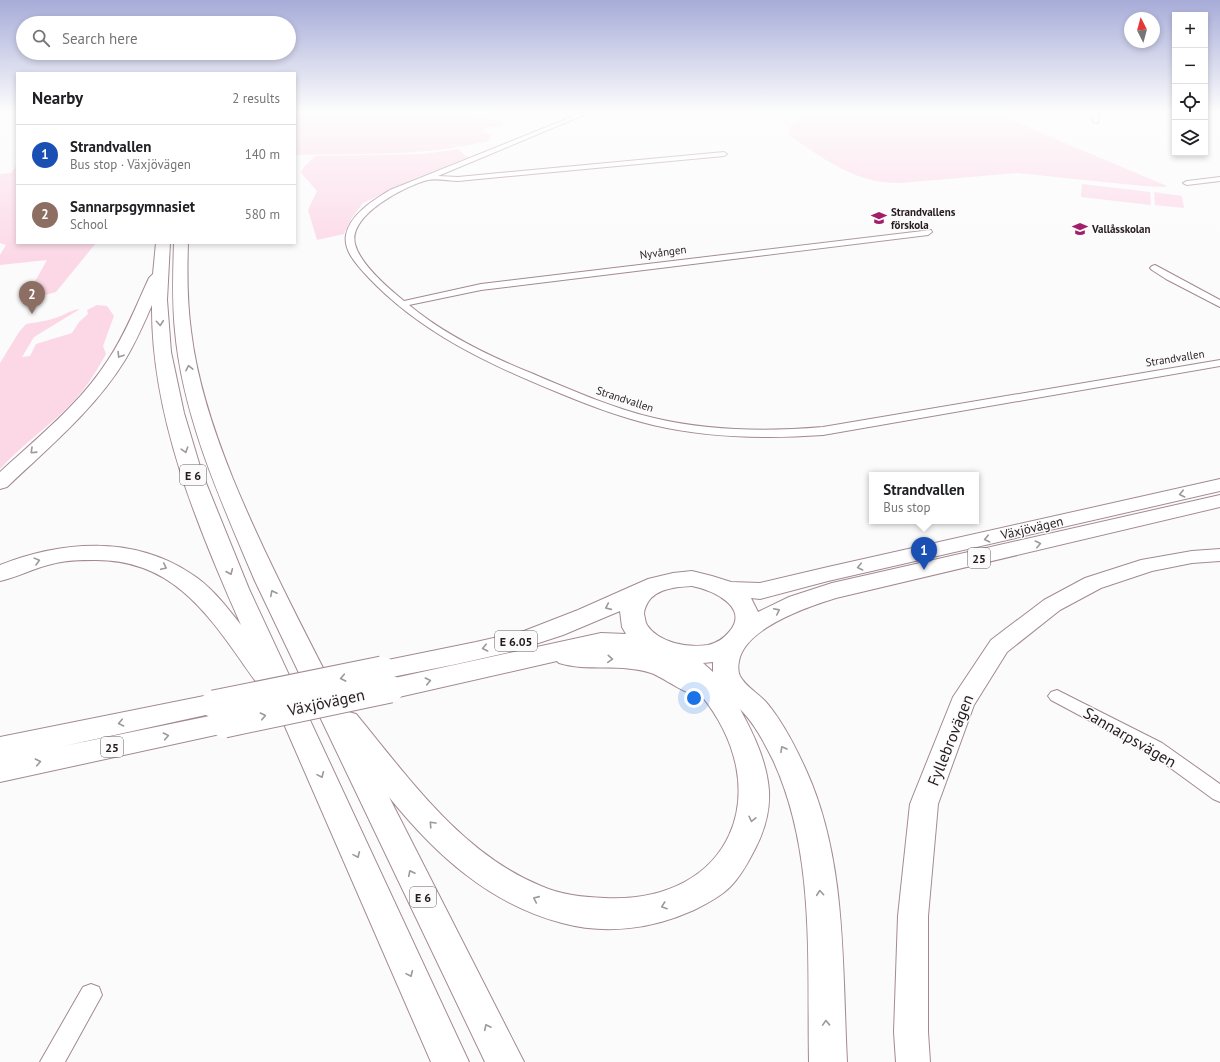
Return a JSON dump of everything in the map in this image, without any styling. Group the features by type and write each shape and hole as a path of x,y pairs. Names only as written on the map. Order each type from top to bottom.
{"highway":[{"name":"E 6","path":"163,244 160,270 160,320 166,372 183,446 210,524 237,589 296,716 450,1062"},
{"name":"E 6","path":"181,244 179,268 180,318 188,368 208,441 238,517 267,581 505,1062"},
{"path":"0,483 83,402 110,370 123,350 160,270"},
{"name":"Växjövägen","path":"727,590 747,592 774,589 828,574 1220,485"},
{"name":"Växjövägen","path":"0,748 219,714 386,680 543,656 602,642 614,641 652,644 677,654 708,654 722,649 770,615 789,606 832,591 1220,501"},
{"path":"0,574 40,560 88,552 125,554 161,565 176,573 203,596 296,716"},
{"name":"Växjövägen","path":"386,680 532,637 596,613 655,584 668,580 684,578 699,579 714,583 727,590 742,604 746,613 746,622 739,637"},
{"name":"Växjövägen","path":"643,591 633,606 633,622 640,634 652,644"},
{"path":"739,637 727,656 725,663 726,673 730,682 754,707 770,727 785,752 798,785 810,828 818,869 822,921 828,1062"},
{"path":"322,693 431,824 456,849 483,871 512,889 544,903 583,913 624,914 661,908 693,895 718,877 738,853 749,830 754,807 753,781 748,759 738,731 724,707 707,683 677,654"},
{"path":"543,656 624,660 658,666 679,674 698,686 724,707"},
{"name":"Växjövägen","path":"0,770 219,714"}],"street":[{"name":"Strandvallen","path":"464,162 393,192 373,204 357,220 350,235 353,252 372,276 402,304 434,327 488,357 562,390 651,421 688,428 733,433 768,434 823,431 1220,363"},
{"path":"426,177 458,179 644,162"},
{"path":"1187,183 1220,179"},
{"name":"Nyvången","path":"402,304 504,284 928,232"},
{"path":"1155,268 1220,304"},
{"name":"Fyllebrovägen","path":"913,1062 911,1032 912,916 924,804 962,703 999,646 1052,605 1093,582 1148,565 1192,557 1220,555"},
{"name":"Sannarpsvägen","path":"1058,696 1156,748 1220,794"},
{"path":"52,1062 91,995"}],"shaded area":[{"path":"309,162 458,162 416,178 363,203 351,219 344,234 317,240 308,210 317,191 301,173 303,168"},
{"path":"830,162 1109,162 1167,186 1143,186 1017,173 900,183 884,182 856,175"},
{"path":"16,166 16,244 95,244 56,292 42,296 41,300 24,301 47,260 0,265 0,255 6,245 0,243 0,174 11,173"},
{"path":"1082,184 1150,192 1151,205 1081,197"},
{"path":"1154,192 1182,196 1184,208 1155,205"},
{"path":"97,305 107,306 114,316 103,346 106,354 98,369 72,403 0,469 0,363 19,332 26,324 50,320 71,311 80,309 34,337 22,357 30,356 36,344 72,333 79,322 88,314 87,310"}],"place":[{"name":"Strandvallens förskola","path":"879,218"},
{"name":"Vallåsskolan","path":"1080,229"},
{"name":"Sannarpsgymnasiet","path":"32,314"},
{"name":"Strandvallen","path":"924,570"}]}
